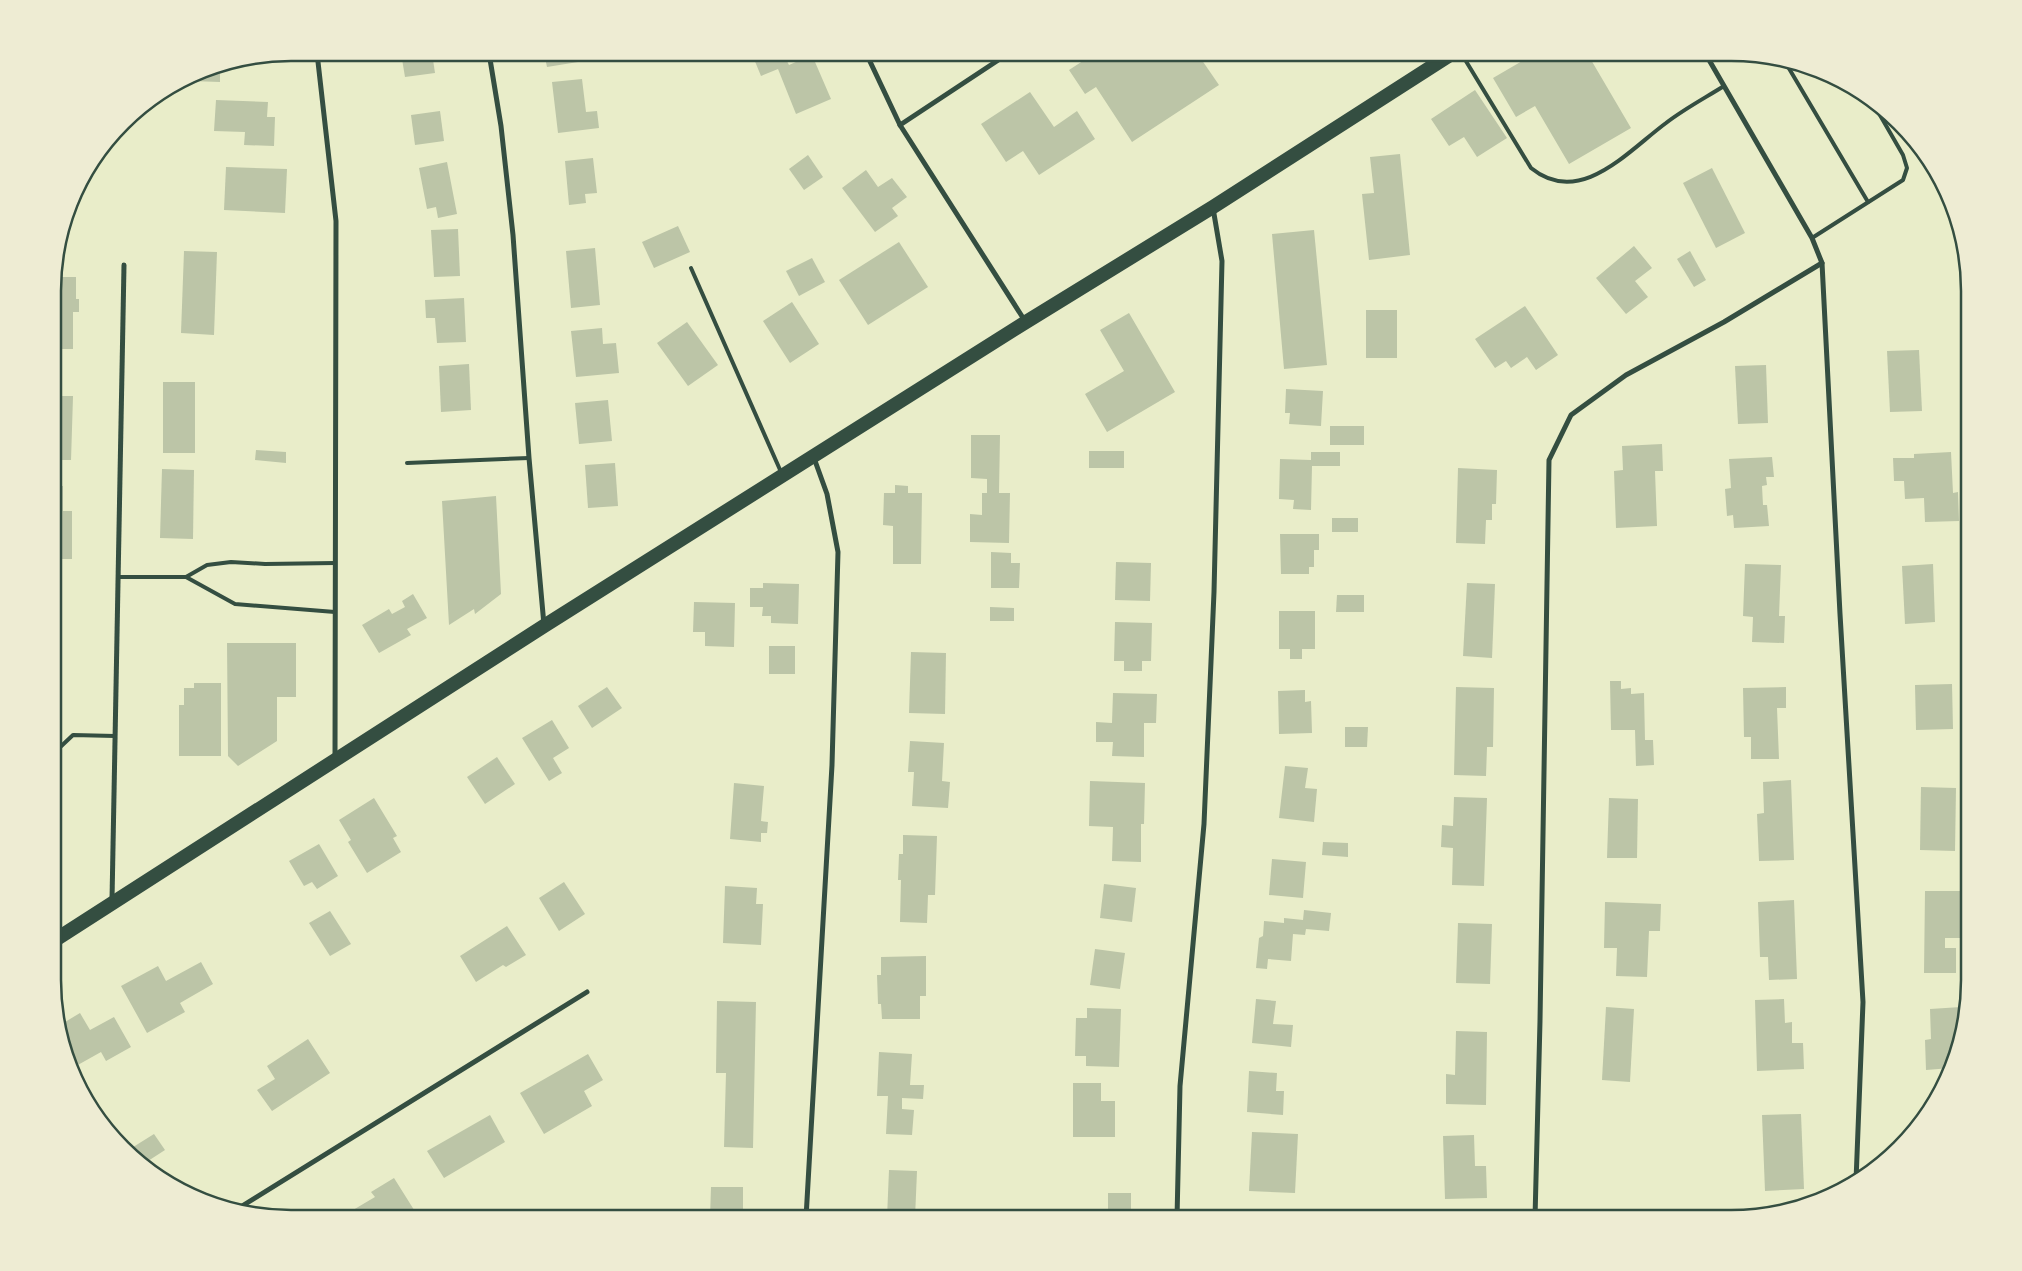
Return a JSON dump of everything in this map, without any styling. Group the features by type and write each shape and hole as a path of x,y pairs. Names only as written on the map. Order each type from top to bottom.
{"highway":[{"path":"61,936 544,626 1212,207 1439,61"}],"street":[{"path":"318,61 336,221 335,761"},
{"path":"490,61 501,126 513,235 529,458 544,626"},
{"path":"870,61 900,125 1026,322"},
{"path":"900,125 996,61"},
{"path":"1710,61 1812,238 1822,263 1840,623 1863,1002 1856,1173"},
{"path":"1178,1210 1180,1086 1204,824 1214,592 1222,261 1212,207"},
{"path":"1534,1210 1540,1001 1549,460 1571,415 1626,375 1724,322 1822,263"},
{"path":"112,903 124,265"},
{"path":"806,1210 832,765 838,552 827,494 814,457"},
{"path":"244,1205 587,992"}],"lane":[{"path":"1466,61 1531,168 1564,183 1575,182 1595,174 1639,147 1657,130 1683,111 1724,86"},
{"path":"1789,69 1868,202"},
{"path":"1812,238 1903,180 1906,168 1903,155 1881,116"},
{"path":"691,268 783,476"},
{"path":"407,463 529,458"},
{"path":"118,577 186,577 208,565 231,562 265,564 335,563"},
{"path":"186,577 235,604 335,612"},
{"path":"61,746 73,735 115,736"}],"building":[{"path":"402,61 433,61 435,73 405,77"},
{"path":"546,61 578,61 578,62 547,67"},
{"path":"755,61 787,61 789,65 798,61 815,61 831,99 796,114 778,69 761,76"},
{"path":"1083,61 1202,61 1219,85 1132,142 1096,87 1085,94 1069,70"},
{"path":"1522,61 1592,61 1631,128 1569,164 1535,106 1516,117 1493,78"},
{"path":"220,72 220,82 198,81"},
{"path":"582,79 586,112 597,111 599,128 558,133 552,82"},
{"path":"1475,90 1507,138 1477,157 1464,137 1449,146 1431,119"},
{"path":"1030,92 1054,127 1077,111 1095,139 1039,175 1023,151 1006,162 981,124"},
{"path":"216,100 268,102 267,117 275,117 274,146 244,145 245,132 214,131"},
{"path":"440,111 444,141 415,145 411,115"},
{"path":"1400,154 1410,255 1369,260 1362,194 1374,193 1370,157"},
{"path":"808,155 823,177 804,190 789,169"},
{"path":"593,158 597,193 585,194 586,203 569,205 565,161"},
{"path":"447,162 457,214 438,218 436,207 427,209 419,168"},
{"path":"226,167 287,169 285,213 224,210"},
{"path":"1712,168 1745,233 1716,248 1683,183"},
{"path":"866,170 878,187 892,178 907,197 892,208 898,216 875,232 842,188"},
{"path":"678,226 690,252 654,268 642,242"},
{"path":"458,229 460,276 434,277 431,230"},
{"path":"1314,230 1327,365 1284,369 1272,234"},
{"path":"899,242 928,287 868,325 839,280"},
{"path":"1634,246 1652,268 1635,281 1648,297 1626,314 1596,278"},
{"path":"595,248 600,305 571,308 566,251"},
{"path":"184,251 217,252 214,335 181,333"},
{"path":"1690,251 1706,280 1694,287 1677,259"},
{"path":"812,258 825,282 799,296 786,271"},
{"path":"62,277 76,277 76,299 79,299 79,312 73,312 73,349 61,349"},
{"path":"464,298 466,342 437,343 435,318 426,318 425,300"},
{"path":"792,302 819,344 790,363 763,321"},
{"path":"1525,306 1558,355 1536,370 1527,357 1511,368 1506,361 1495,368 1475,339"},
{"path":"1366,310 1397,310 1397,358 1366,358"},
{"path":"1129,313 1175,392 1107,432 1085,394 1124,371 1100,330"},
{"path":"687,322 718,365 688,386 657,343"},
{"path":"602,328 603,344 616,343 619,373 576,377 571,331"},
{"path":"1919,350 1922,411 1890,412 1887,351"},
{"path":"469,364 471,410 441,412 439,366"},
{"path":"1766,365 1768,423 1738,424 1735,366"},
{"path":"163,382 195,382 195,453 163,453"},
{"path":"1286,389 1323,391 1321,426 1289,424 1290,413 1285,413"},
{"path":"61,396 73,396 71,460 61,460"},
{"path":"608,400 612,441 579,444 575,403"},
{"path":"1330,426 1364,426 1364,445 1330,445"},
{"path":"971,435 1000,435 999,493 1010,493 1009,543 970,542 970,514 982,515 982,493 987,493 987,479 971,478"},
{"path":"1662,444 1663,471 1655,471 1657,526 1616,528 1614,471 1623,470 1622,446"},
{"path":"256,450 286,452 286,463 255,460"},
{"path":"1089,451 1124,451 1124,468 1089,468"},
{"path":"1311,452 1340,452 1340,466 1312,466 1311,510 1293,509 1294,500 1279,499 1280,459 1311,460"},
{"path":"1951,452 1953,493 1958,492 1959,521 1925,522 1924,498 1905,499 1904,481 1894,481 1893,458 1914,458 1914,454"},
{"path":"1772,457 1774,477 1766,477 1767,485 1762,486 1763,505 1767,505 1769,526 1734,528 1733,515 1727,516 1725,489 1731,488 1729,459"},
{"path":"615,463 618,506 588,508 585,465"},
{"path":"1458,468 1497,470 1496,504 1492,504 1492,520 1486,520 1485,544 1456,543"},
{"path":"162,469 194,470 193,539 160,538"},
{"path":"895,485 908,486 908,493 922,493 921,564 893,564 893,526 883,525 884,493 895,493"},
{"path":"61,486 63,486 63,511 72,511 72,559 61,559"},
{"path":"496,496 501,594 475,614 474,609 449,625 442,501"},
{"path":"1332,518 1358,518 1358,532 1332,532"},
{"path":"1280,534 1319,534 1319,550 1314,550 1314,567 1309,567 1309,574 1281,574"},
{"path":"991,552 1011,553 1011,563 1020,563 1019,588 991,588"},
{"path":"1116,562 1151,563 1150,601 1115,600"},
{"path":"1745,564 1781,565 1779,616 1785,616 1784,643 1752,642 1753,617 1743,616"},
{"path":"1933,564 1935,622 1905,624 1902,566"},
{"path":"763,583 799,584 798,624 771,623 771,616 762,616 763,607 750,607 750,588 763,588"},
{"path":"1467,583 1495,584 1492,658 1463,656"},
{"path":"413,594 427,618 407,629 411,635 379,653 362,625 389,609 392,614 405,607 402,601"},
{"path":"1337,595 1364,595 1364,612 1336,612"},
{"path":"694,602 735,603 734,647 705,646 705,632 693,632"},
{"path":"990,607 1014,608 1014,621 990,621"},
{"path":"1279,611 1315,611 1315,649 1302,649 1302,659 1290,659 1290,649 1279,649"},
{"path":"1115,622 1152,623 1151,661 1142,661 1142,671 1124,671 1124,661 1114,661"},
{"path":"227,643 296,643 296,697 277,697 277,741 238,766 228,756"},
{"path":"769,646 795,646 795,674 769,674"},
{"path":"911,652 946,653 945,714 909,713"},
{"path":"1610,681 1621,681 1621,689 1631,688 1631,694 1644,693 1645,740 1653,740 1654,765 1636,766 1635,730 1611,730"},
{"path":"194,683 221,683 221,756 179,756 179,705 184,705 184,688 194,688"},
{"path":"1952,684 1953,729 1916,730 1915,685"},
{"path":"607,687 622,708 592,728 578,706"},
{"path":"1456,687 1494,688 1493,747 1487,747 1486,776 1454,775"},
{"path":"1786,687 1786,708 1777,708 1779,759 1751,759 1751,737 1744,737 1743,688"},
{"path":"1305,690 1305,702 1311,701 1312,733 1279,734 1278,691"},
{"path":"1113,693 1157,694 1156,723 1144,723 1144,757 1112,756 1113,742 1096,742 1096,722 1112,723"},
{"path":"552,720 569,748 553,758 562,773 549,781 522,738"},
{"path":"1345,727 1368,727 1367,747 1345,747"},
{"path":"910,741 944,743 942,781 950,782 948,808 912,806 914,772 908,772"},
{"path":"497,757 515,784 485,804 467,777"},
{"path":"1285,766 1308,768 1305,788 1317,789 1314,822 1279,818"},
{"path":"1791,780 1794,860 1759,861 1757,814 1764,813 1763,782"},
{"path":"1090,781 1145,783 1144,824 1141,824 1141,862 1112,861 1113,827 1089,826"},
{"path":"734,783 764,786 761,821 768,822 767,833 761,833 761,842 730,839"},
{"path":"1921,787 1956,788 1955,851 1920,850"},
{"path":"1454,797 1487,798 1484,886 1452,885 1453,848 1441,847 1442,825 1453,826"},
{"path":"374,798 397,836 393,838 401,852 367,873 348,842 351,840 339,820"},
{"path":"1609,798 1638,799 1637,858 1607,858"},
{"path":"903,835 937,836 935,895 928,895 927,923 900,922 901,880 898,880 899,854 903,854"},
{"path":"1323,842 1348,843 1348,857 1322,855"},
{"path":"319,844 338,876 317,889 312,882 304,886 289,861"},
{"path":"1272,859 1306,862 1303,898 1269,895"},
{"path":"564,882 585,914 559,931 539,898"},
{"path":"1104,884 1136,888 1132,922 1100,918"},
{"path":"725,886 757,888 756,904 763,904 761,945 723,943"},
{"path":"1925,891 1960,891 1960,938 1945,938 1945,948 1956,948 1956,973 1924,973"},
{"path":"1794,900 1797,979 1769,980 1768,957 1760,957 1758,902"},
{"path":"1605,902 1661,904 1660,931 1649,931 1647,977 1616,976 1617,948 1604,948"},
{"path":"1304,910 1331,913 1329,931 1306,929 1305,935 1293,934 1291,961 1268,959 1267,969 1256,968 1259,938 1263,936 1264,921 1284,923 1284,918 1303,920"},
{"path":"330,911 351,944 330,956 309,923"},
{"path":"1458,923 1492,924 1490,984 1456,983"},
{"path":"507,926 526,955 506,967 503,965 476,982 460,956"},
{"path":"1095,949 1125,953 1120,989 1090,985"},
{"path":"926,956 926,996 920,996 920,1019 882,1019 881,1004 878,1004 877,975 881,975 881,957"},
{"path":"201,962 213,984 180,1003 185,1012 147,1033 121,986 158,966 166,981"},
{"path":"1256,999 1276,1001 1273,1024 1293,1025 1291,1047 1252,1043"},
{"path":"1784,999 1785,1023 1792,1022 1792,1043 1803,1043 1804,1069 1757,1071 1755,1000"},
{"path":"717,1001 756,1002 753,1148 724,1147 726,1073 716,1073"},
{"path":"1606,1007 1634,1009 1630,1082 1602,1080"},
{"path":"1959,1007 1953,1040 1943,1069 1926,1070 1925,1040 1931,1039 1930,1009"},
{"path":"1087,1008 1121,1009 1119,1067 1086,1066 1086,1056 1075,1056 1076,1018 1087,1018"},
{"path":"80,1013 90,1030 114,1017 131,1047 106,1061 101,1052 78,1065 73,1054 65,1022"},
{"path":"1456,1031 1487,1032 1486,1105 1446,1104 1446,1074 1455,1075"},
{"path":"308,1039 330,1073 272,1111 257,1090 275,1079 267,1066"},
{"path":"879,1052 912,1054 910,1085 924,1085 923,1099 902,1098 902,1109 914,1110 912,1135 886,1134 888,1096 877,1096"},
{"path":"588,1054 603,1080 584,1091 592,1106 544,1134 520,1093"},
{"path":"1249,1071 1277,1073 1276,1091 1284,1091 1283,1115 1247,1112"},
{"path":"1073,1083 1101,1083 1101,1101 1115,1101 1115,1137 1073,1137"},
{"path":"1801,1114 1804,1189 1765,1191 1762,1115"},
{"path":"490,1115 505,1142 444,1178 427,1151"},
{"path":"1252,1132 1298,1134 1295,1193 1249,1191"},
{"path":"154,1134 165,1150 149,1160 133,1147"},
{"path":"1474,1135 1475,1166 1486,1166 1487,1198 1445,1199 1443,1136"},
{"path":"889,1170 917,1171 915,1210 887,1210"},
{"path":"394,1178 414,1210 353,1210 375,1197 371,1192"},
{"path":"711,1187 743,1187 743,1210 710,1210"},
{"path":"1108,1193 1131,1193 1131,1210 1108,1210"}]}
